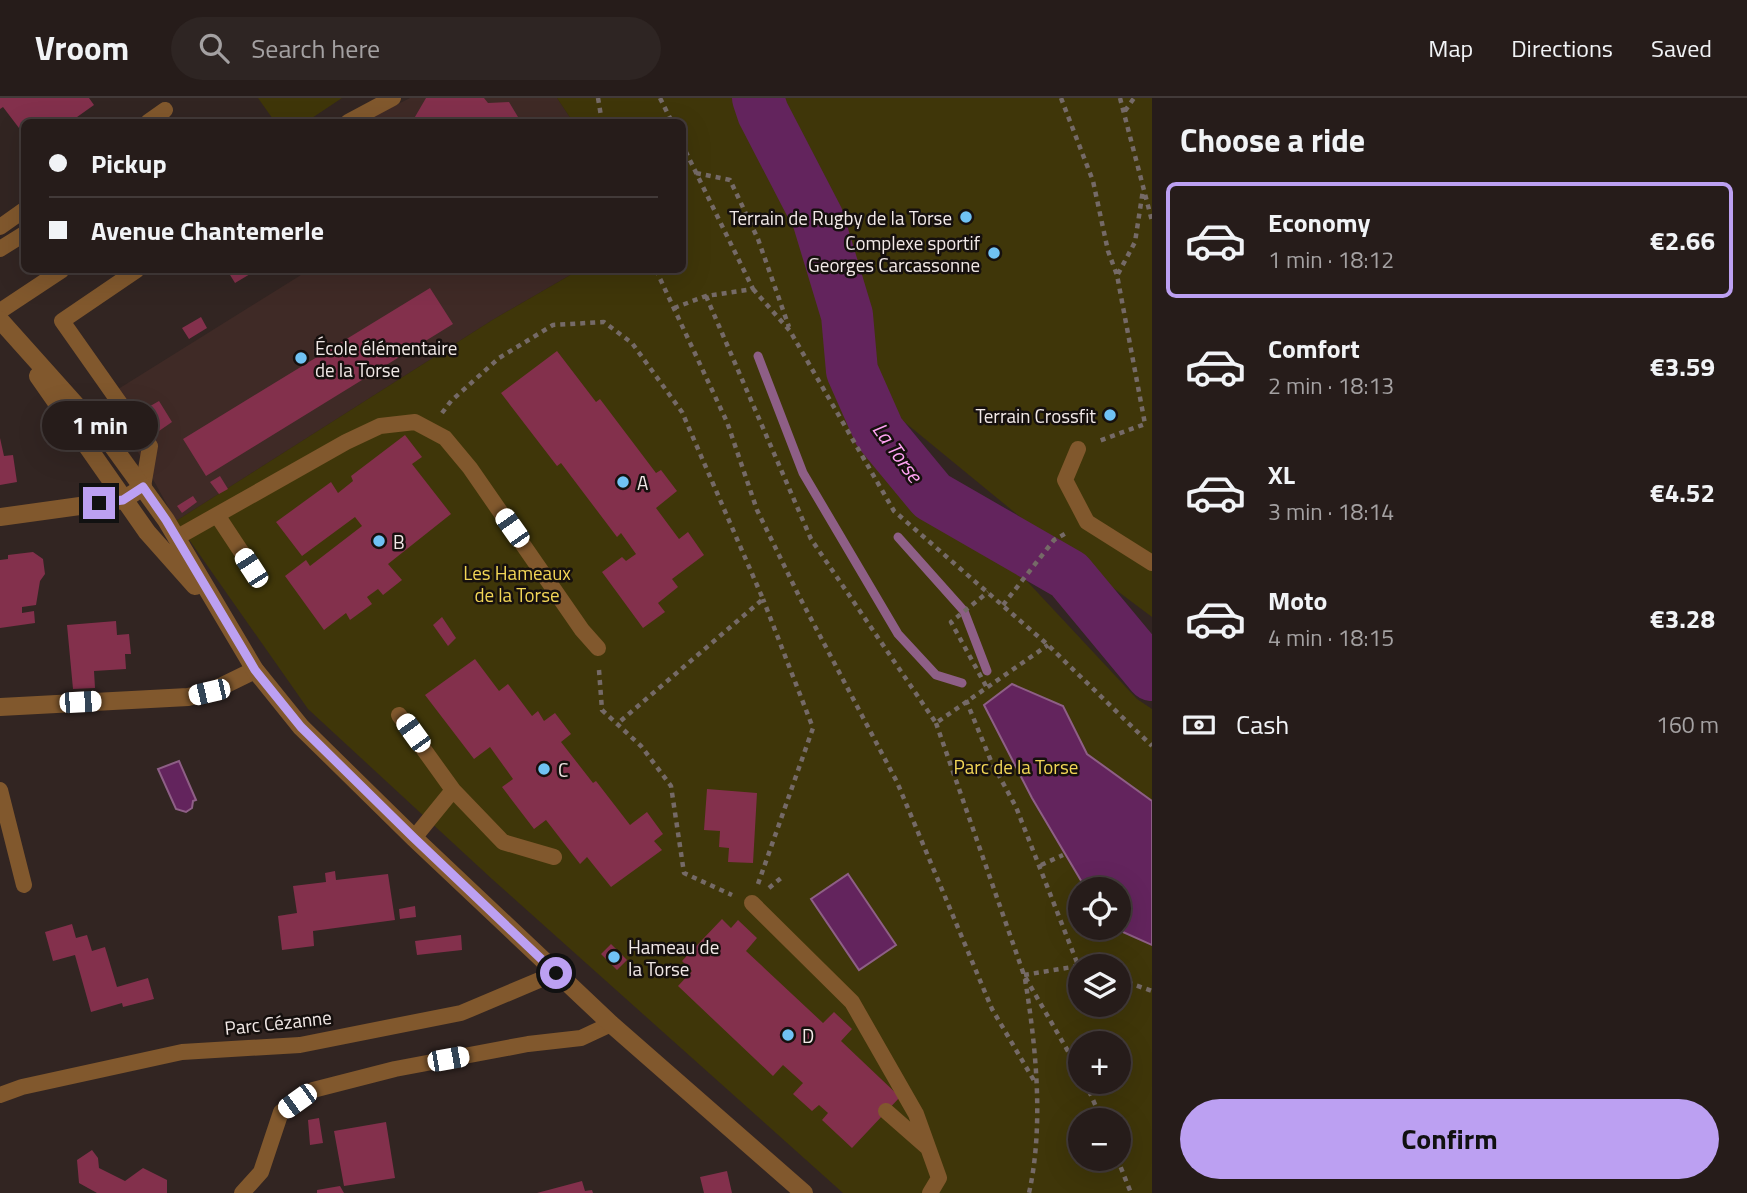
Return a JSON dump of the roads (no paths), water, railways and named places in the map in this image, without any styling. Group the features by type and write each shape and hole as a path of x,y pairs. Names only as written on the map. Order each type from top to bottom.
{"street":[{"path":"0,321 111,444 143,487 255,670 301,727 611,1024 804,1193"},
{"path":"0,321 123,500 147,532 221,616"},
{"path":"0,517 123,500 143,487"},
{"path":"0,707 188,697 209,692 255,670"}],"lane":[{"path":"354,119 393,98"},
{"path":"152,119 166,110"},
{"path":"0,227 21,212"},
{"path":"0,249 21,236"},
{"path":"0,311 57,273"},
{"path":"133,273 62,321 150,446 143,487"},
{"path":"176,538 346,442 380,426 415,422 445,438 470,468 582,630 598,648"},
{"path":"1079,449 1065,480 1087,522 1152,563"},
{"path":"217,515 251,568"},
{"path":"399,715 453,790 503,842 554,857"},
{"path":"0,790 24,885"},
{"path":"414,838 453,790"},
{"path":"752,903 852,1002 916,1114 939,1178 930,1193"},
{"name":"Parc Cézanne","path":"0,1095 22,1087 181,1052 300,1045 461,1013 556,973"},
{"path":"242,1193 261,1172 281,1112 313,1090 395,1069 528,1044 581,1038 611,1024"},
{"path":"887,1111 928,1148"}],"waterway":[{"name":"La Torse","path":"758,98 763,113 818,219 847,315 852,371 879,432 932,496 1069,575 1152,675"},
{"path":"758,356 803,473 898,634 936,675 962,683"},
{"path":"898,537 964,611 987,671"}],"place":[{"name":"Terrain de Rugby de la Torse","path":"966,217"},
{"name":"Complexe sportif Georges Carcassonne","path":"994,253"},
{"name":"École élémentaire de la Torse","path":"301,358"},
{"name":"Terrain Crossfit","path":"1110,415"},
{"name":"A","path":"623,482"},
{"name":"B","path":"379,541"},
{"name":"C","path":"544,769"},
{"name":"Hameau de la Torse","path":"614,957"},
{"name":"D","path":"788,1035"}],"park label":[{"name":"Les Hameaux de la Torse","path":"517,583"},
{"name":"Parc de la Torse","path":"1016,766"}]}
